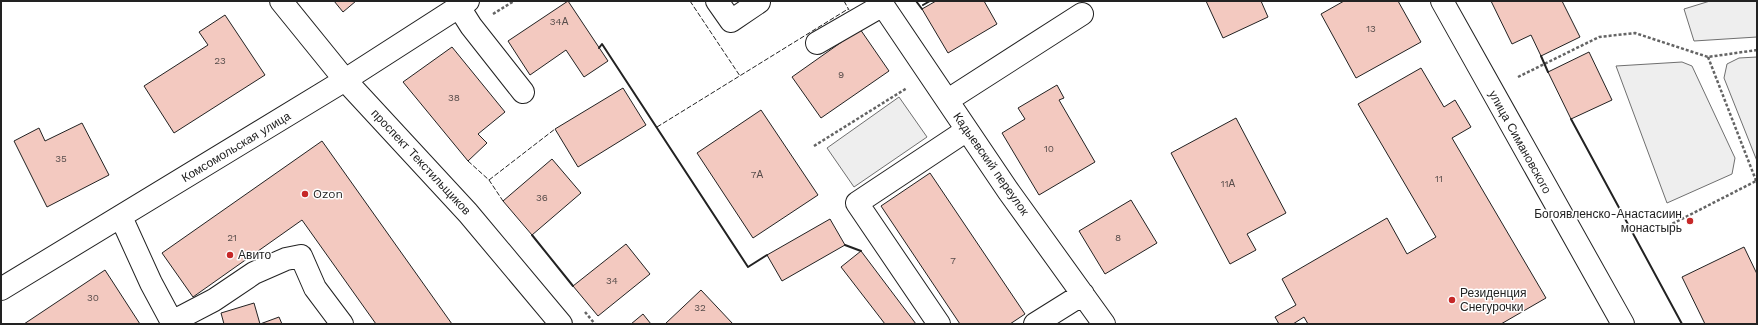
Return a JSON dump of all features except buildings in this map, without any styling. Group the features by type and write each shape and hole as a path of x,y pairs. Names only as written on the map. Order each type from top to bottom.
{"street":[{"name":"проспект Текстильщиков","path":"280,1 345,80 468,213 561,324"},
{"path":"717,1 731,21 759,2"},
{"name":"улица Симановского","path":"1442,1 1623,324"},
{"path":"817,43 882,3"},
{"name":"Кадыевский переулок","path":"882,3 967,130 1104,324"},
{"name":"Комсомольская улица","path":"1,289 345,80 464,4"},
{"path":"464,4 471,26 523,92"},
{"path":"948,100 1082,14"},
{"path":"939,324 857,203 967,130"},
{"path":"121,216 151,283 173,323 214,300 254,273 286,259 301,256 315,288 342,324"},
{"path":"1035,324 1083,294"}],"path":[{"path":"471,26 514,1"},
{"path":"1518,77 1599,37 1636,33 1708,57 1757,50"},
{"path":"1668,226 1756,182 1708,57"},
{"path":"814,146 929,74"},
{"path":"580,306 595,324"}],"shaded area":[{"path":"1710,1 1757,1 1757,37 1694,41 1684,9"},
{"path":"1757,57 1757,161 1724,78 1727,64 1739,58"},
{"path":"1682,62 1692,66 1735,158 1732,174 1667,203 1616,66"},
{"path":"899,97 927,137 854,187 827,148"}],"fence":[{"path":"690,1 740,76"},
{"path":"844,1 849,10"},
{"path":"657,127 848,9"},
{"path":"489,180 555,129"},
{"path":"468,161 489,180 503,201"}],"wall":[{"path":"916,1 922,9"},
{"path":"923,5 930,1"},
{"path":"599,48 602,44 748,267 767,255"},
{"path":"1541,56 1548,72"},
{"path":"1571,119 1682,324"},
{"path":"532,235 573,286"},
{"path":"845,245 861,251"}],"place":[{"name":"Ozon","path":"305,194"},
{"name":"Богоявленско-Анастасиин монастырь","path":"1690,221"},
{"name":"Авито","path":"230,255"},
{"name":"Резиденция Снегурочки","path":"1452,300"}]}
